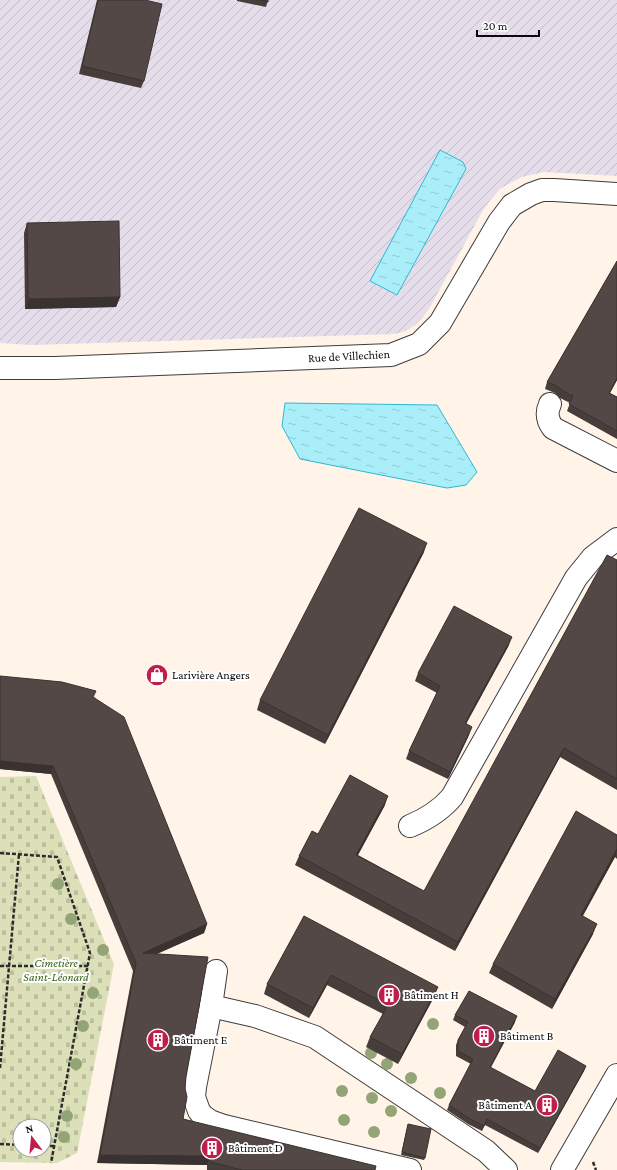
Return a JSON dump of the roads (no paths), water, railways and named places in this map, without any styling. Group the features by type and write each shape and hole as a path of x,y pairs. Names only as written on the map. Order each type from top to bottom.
{"street":[{"name":"Rue de Villechien","path":"0,368 55,368 391,355 420,344 440,323 504,213 516,202 542,190 617,194"},
{"path":"550,404 547,416 553,428 617,461"},
{"path":"410,826 424,821 437,812 452,797 576,578 593,557 617,539"},
{"path":"216,971 194,1096 196,1104 203,1116 210,1121 224,1126 410,1170"},
{"path":"210,1006 255,1016 316,1037 486,1151 492,1166"},
{"path":"562,1170 617,1074"}],"water":[{"path":"440,150 463,162 466,169 397,295 370,281"},
{"path":"285,403 437,405 477,472 466,485 447,488 300,459 282,426"}],"place":[{"name":"Larivière Angers","path":"157,675"},
{"name":"Bâtiment H","path":"389,995"},
{"name":"Bâtiment B","path":"484,1036"},
{"name":"Bâtiment E","path":"158,1040"},
{"name":"Bâtiment A","path":"547,1105"},
{"name":"Bâtiment D","path":"212,1148"}],"park label":[{"name":"Cimetière Saint-Léonard","path":"56,970"}]}
